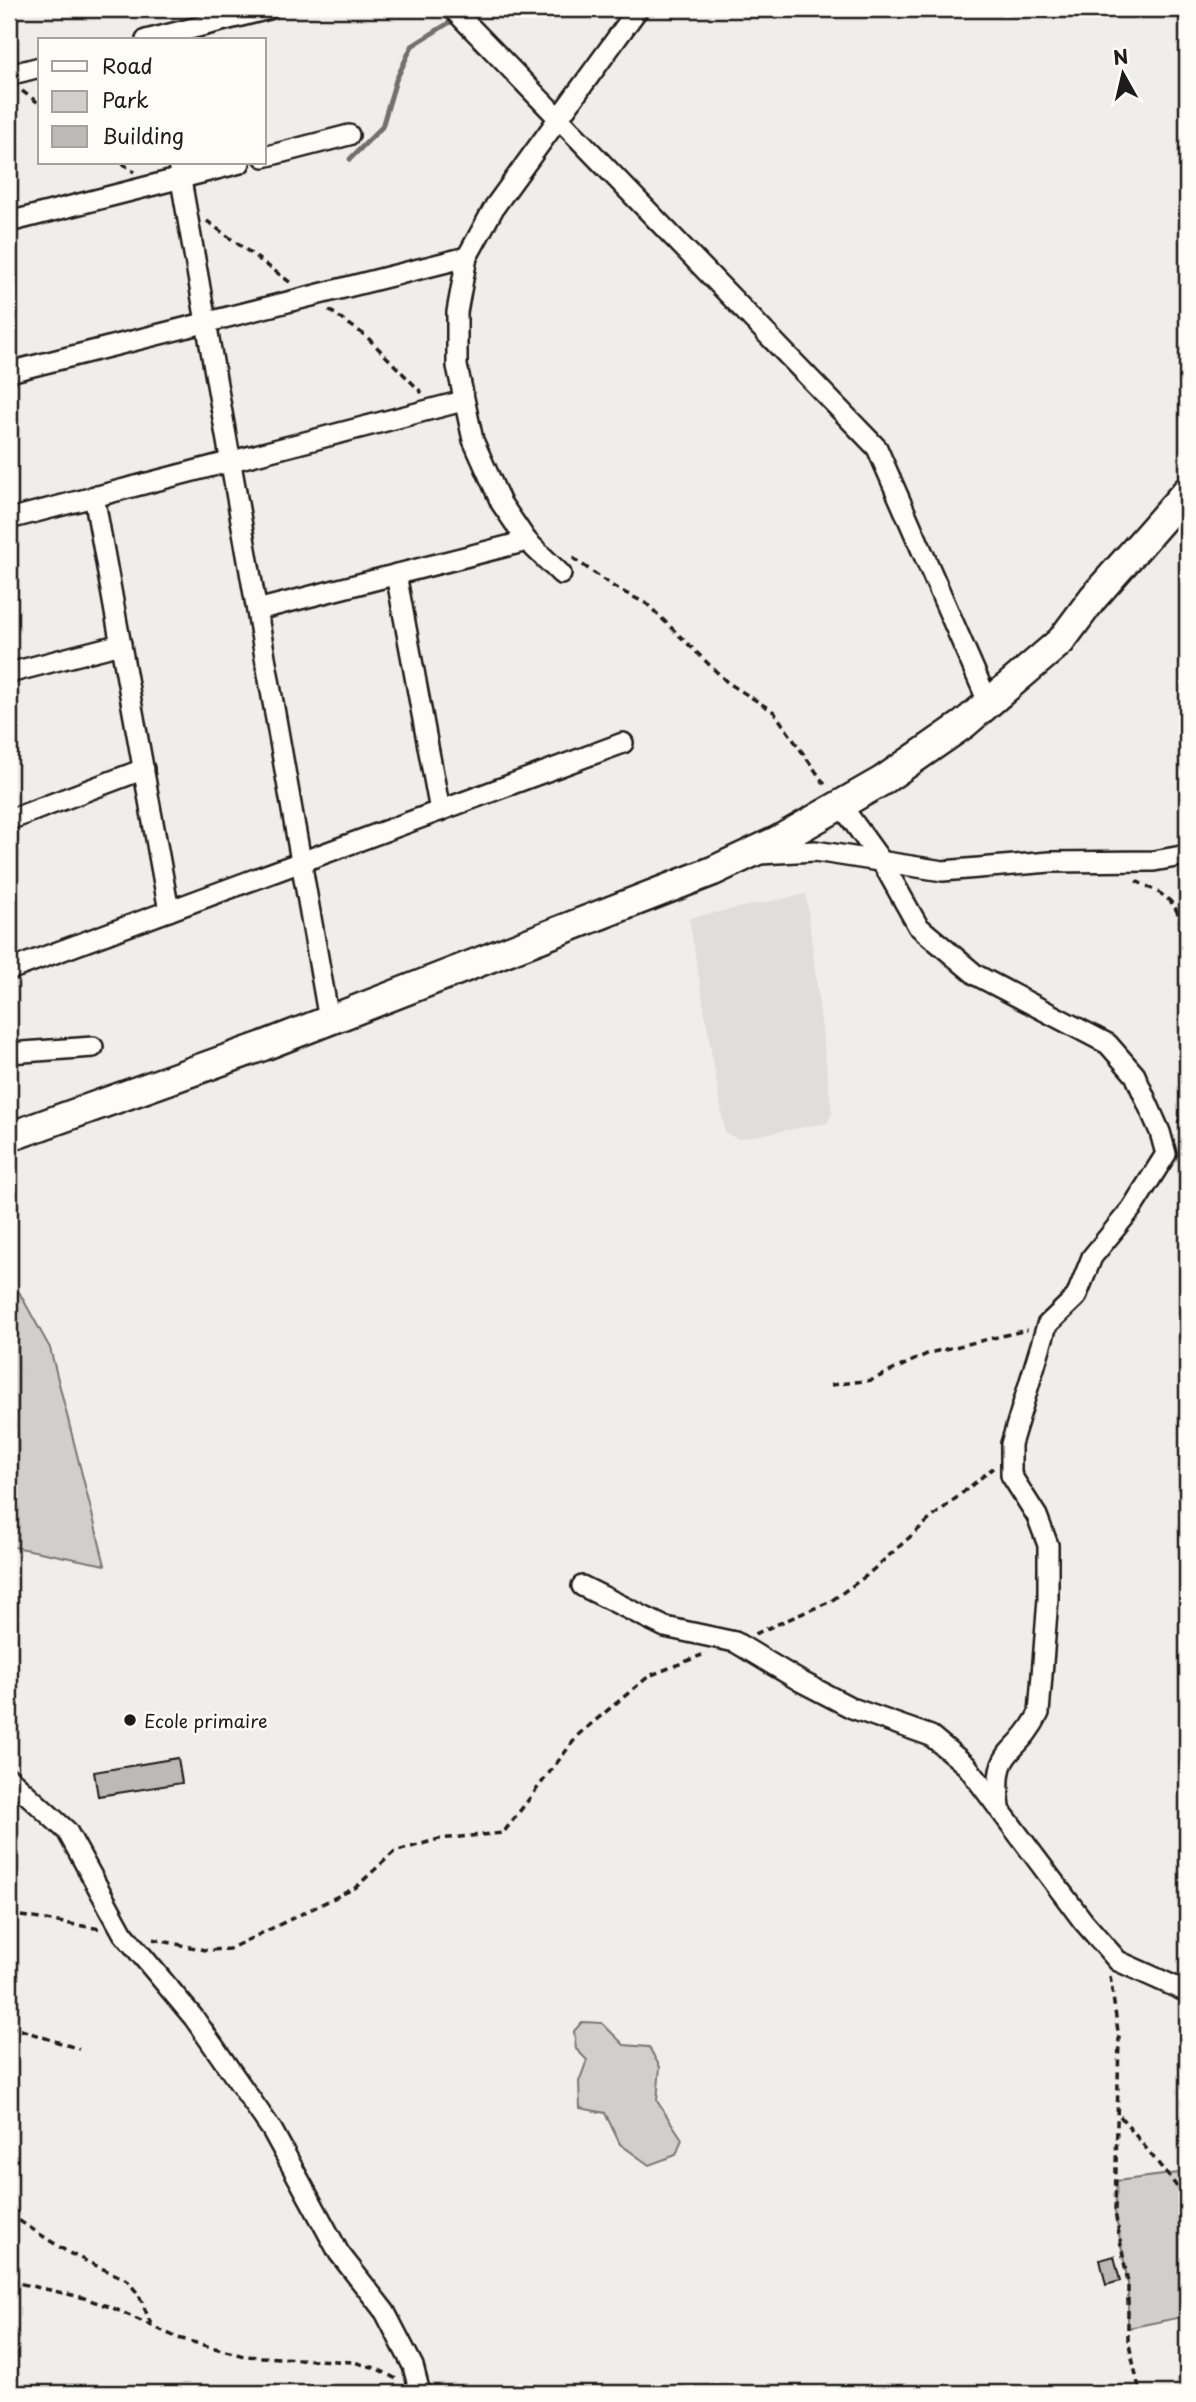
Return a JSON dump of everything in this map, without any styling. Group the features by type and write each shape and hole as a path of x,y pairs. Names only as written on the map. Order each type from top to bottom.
{"street":[{"path":"157,38 269,9"},
{"path":"453,9 877,449 989,704"},
{"path":"561,575 527,541 501,503 473,440 457,366 457,312 467,257 495,206 638,9"},
{"path":"14,82 38,68"},
{"path":"266,156 349,135"},
{"path":"9,222 179,170 231,164"},
{"path":"179,170 329,1020"},
{"path":"9,372 467,257"},
{"path":"9,519 463,401"},
{"path":"9,1137 329,1020 751,855 882,781 989,704 1061,641 1093,598 1187,491"},
{"path":"94,496 169,911"},
{"path":"257,610 527,541"},
{"path":"396,574 440,811"},
{"path":"9,673 121,644"},
{"path":"9,970 623,743"},
{"path":"9,820 144,769"},
{"path":"841,805 883,862 918,926 976,975 1108,1044 1135,1075 1160,1132 1166,1154 1132,1208 1092,1257 1076,1297 1047,1325 1011,1444 1011,1475 1037,1516 1048,1545 1048,1599 1039,1713 1030,1730 1001,1759 997,1780 1000,1808"},
{"path":"751,855 815,851 943,871 1050,862 1154,861 1187,855"},
{"path":"9,1053 93,1047"},
{"path":"582,1586 665,1627 735,1642 852,1708 931,1736 967,1766 1083,1921 1118,1961 1187,1992"},
{"path":"9,1778 67,1831 123,1933 194,2018 272,2130 339,2253 385,2312 413,2366 420,2393"}],"path":[{"path":"14,82 38,102"},
{"path":"1134,880 1156,891 1174,906 1181,932 1187,979"},
{"path":"831,1385 872,1380 929,1353 1047,1325"},
{"path":"9,1913 205,1950 229,1949 355,1888 394,1852 439,1839 503,1833 579,1734 649,1676 831,1601 866,1576 997,1464 1011,1444"},
{"path":"1108,1969 1119,2038 1115,2212 1128,2283 1128,2340 1140,2393"},
{"path":"9,2025 79,2049"},
{"path":"1119,2115 1187,2199"},
{"path":"9,2214 69,2253 127,2280 139,2295 152,2326"},
{"path":"9,2281 80,2297 178,2339 244,2356 353,2361 376,2368 400,2382"}],"shaded area":[{"path":"806,894 832,1113 827,1123 738,1139 725,1133 689,918"}],"green space":[{"path":"19,1292 50,1348 105,1565 9,1546 9,1294"},
{"path":"582,2022 602,2023 624,2045 649,2047 660,2067 657,2101 682,2139 676,2155 649,2165 620,2144 605,2113 580,2108 579,2082 587,2060 576,2049 574,2031"},
{"path":"1187,2172 1187,2316 1128,2328 1128,2283 1115,2212 1117,2181"}],"building":[{"path":"178,1758 182,1783 98,1796 94,1772"},
{"path":"1114,2256 1120,2281 1106,2285 1100,2260"}],"waterway":[{"path":"350,159 382,127 396,80 412,46 455,19"}],"place":[{"name":"Ecole primaire","path":"130,1720"}]}
